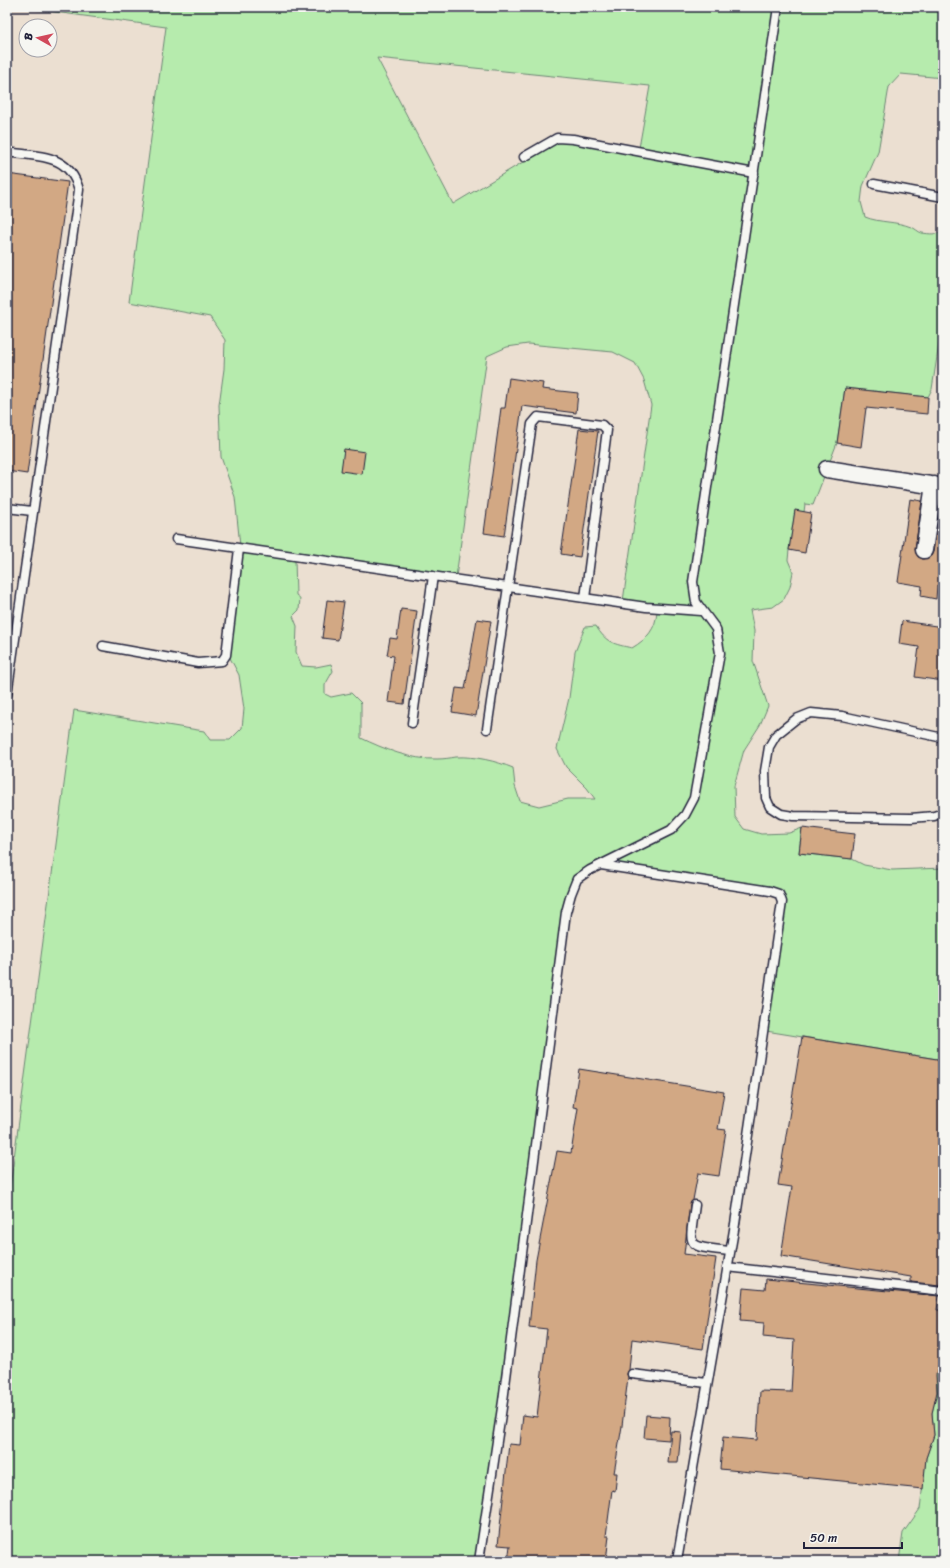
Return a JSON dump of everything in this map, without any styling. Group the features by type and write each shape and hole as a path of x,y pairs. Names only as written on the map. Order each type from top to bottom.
{"street":[{"path":"827,469 938,486 924,550"}],"lane":[{"path":"479,1561 504,1393 566,912 571,894 577,879 601,865 671,830 685,815 694,798 720,653 716,629 701,611 694,594 694,582 778,7"},
{"path":"524,157 558,138 754,173"},
{"path":"7,152 53,159 62,163 76,178 79,190 32,511 7,695"},
{"path":"874,184 943,197"},
{"path":"487,728 532,424 538,417 605,426 607,430 585,598"},
{"path":"7,508 32,511"},
{"path":"176,539 585,598 669,609 701,611"},
{"path":"103,646 198,663 222,660 226,655 239,549"},
{"path":"412,723 433,576"},
{"path":"943,738 842,716 811,713 796,719 776,735 769,747 764,785 766,798 770,807 781,814 793,816 911,818 934,816 943,813"},
{"path":"601,865 770,891 779,894 782,902 728,1267 676,1561"},
{"path":"695,1205 691,1236 693,1243 697,1247 730,1252"},
{"path":"728,1267 943,1291"},
{"path":"632,1374 707,1383"}],"green space":[{"path":"17,7 775,7 752,169 639,148 650,86 377,58 453,204 558,141 751,175 691,581 691,595 695,608 623,601 651,405 644,380 635,363 613,352 528,344 507,347 487,356 456,577 240,546 235,497 221,457 219,405 224,369 225,340 210,317 129,302 166,27"},
{"path":"781,7 943,7 943,78 901,74 889,87 878,152 863,186 861,202 865,217 905,225 922,233 935,234 943,231 943,344 939,344 932,389 928,397 845,388 837,443 813,505 805,504 804,512 795,511 788,560 793,572 790,587 784,599 773,607 750,610 754,631 753,661 768,706 760,725 744,750 734,786 735,817 744,829 761,834 789,833 802,828 799,853 852,859 864,865 892,870 943,868 943,1060 766,1031 781,892 610,863 687,817 723,652 719,628 698,601 696,582"},
{"path":"242,552 295,559 296,595 300,598 299,610 293,616 297,626 296,652 302,666 316,667 331,664 333,671 325,685 325,694 331,697 351,693 361,703 361,738 388,750 417,758 445,759 471,757 506,765 513,768 515,786 520,801 539,806 568,799 595,799 587,788 566,767 557,749 569,698 575,652 585,627 596,626 603,636 611,642 632,648 650,633 655,623 657,611 699,614 714,630 717,652 691,797 683,813 669,827 589,868 567,896 500,1401 476,1561 7,1561 7,1210 74,710 204,731 210,740 230,740 242,728 244,709 239,675 229,656"},
{"path":"943,1307 943,1561 899,1561 903,1533 920,1509 926,1458 934,1435 932,1413 937,1392 936,1375 942,1352 940,1334"}],"building":[{"path":"7,174 68,182 27,474 7,471"},
{"path":"509,378 543,383 542,389 578,393 576,413 522,406 504,536 484,533 501,408 505,408"},
{"path":"845,388 928,397 927,414 866,408 861,447 837,443"},
{"path":"579,429 598,431 580,557 561,554"},
{"path":"344,449 365,452 362,474 341,471"},
{"path":"910,499 922,501 915,549 918,557 923,559 931,556 933,552 941,504 943,504 943,586 937,585 936,599 921,596 922,586 898,582"},
{"path":"795,510 811,513 805,553 789,550"},
{"path":"327,600 344,602 338,640 322,638"},
{"path":"401,609 417,611 404,704 388,702 394,656 387,655 390,638 397,639"},
{"path":"477,619 491,621 476,716 452,712 456,688 465,689"},
{"path":"902,621 943,627 943,681 915,677 919,647 899,644"},
{"path":"802,828 855,834 852,859 799,853"},
{"path":"802,1037 943,1060 943,1283 940,1282 940,1285 911,1282 911,1277 781,1256 792,1187 778,1185"},
{"path":"579,1069 724,1092 718,1129 726,1130 719,1176 698,1173 693,1200 690,1204 684,1254 716,1258 703,1349 632,1339 622,1426 614,1473 617,1473 615,1491 612,1490 606,1536 609,1536 606,1561 508,1561 510,1546 498,1545 509,1444 520,1445 523,1415 537,1417 547,1329 529,1327 536,1260 557,1151 571,1153 578,1108 573,1107"},
{"path":"766,1279 939,1296 937,1310 942,1310 940,1334 942,1352 936,1375 937,1392 932,1413 934,1435 926,1458 923,1489 720,1469 723,1437 757,1440 760,1391 791,1392 794,1340 763,1337 764,1323 740,1321 743,1288 765,1290"},
{"path":"646,1415 670,1417 669,1440 644,1438"},
{"path":"671,1431 681,1432 678,1463 668,1463"}]}
